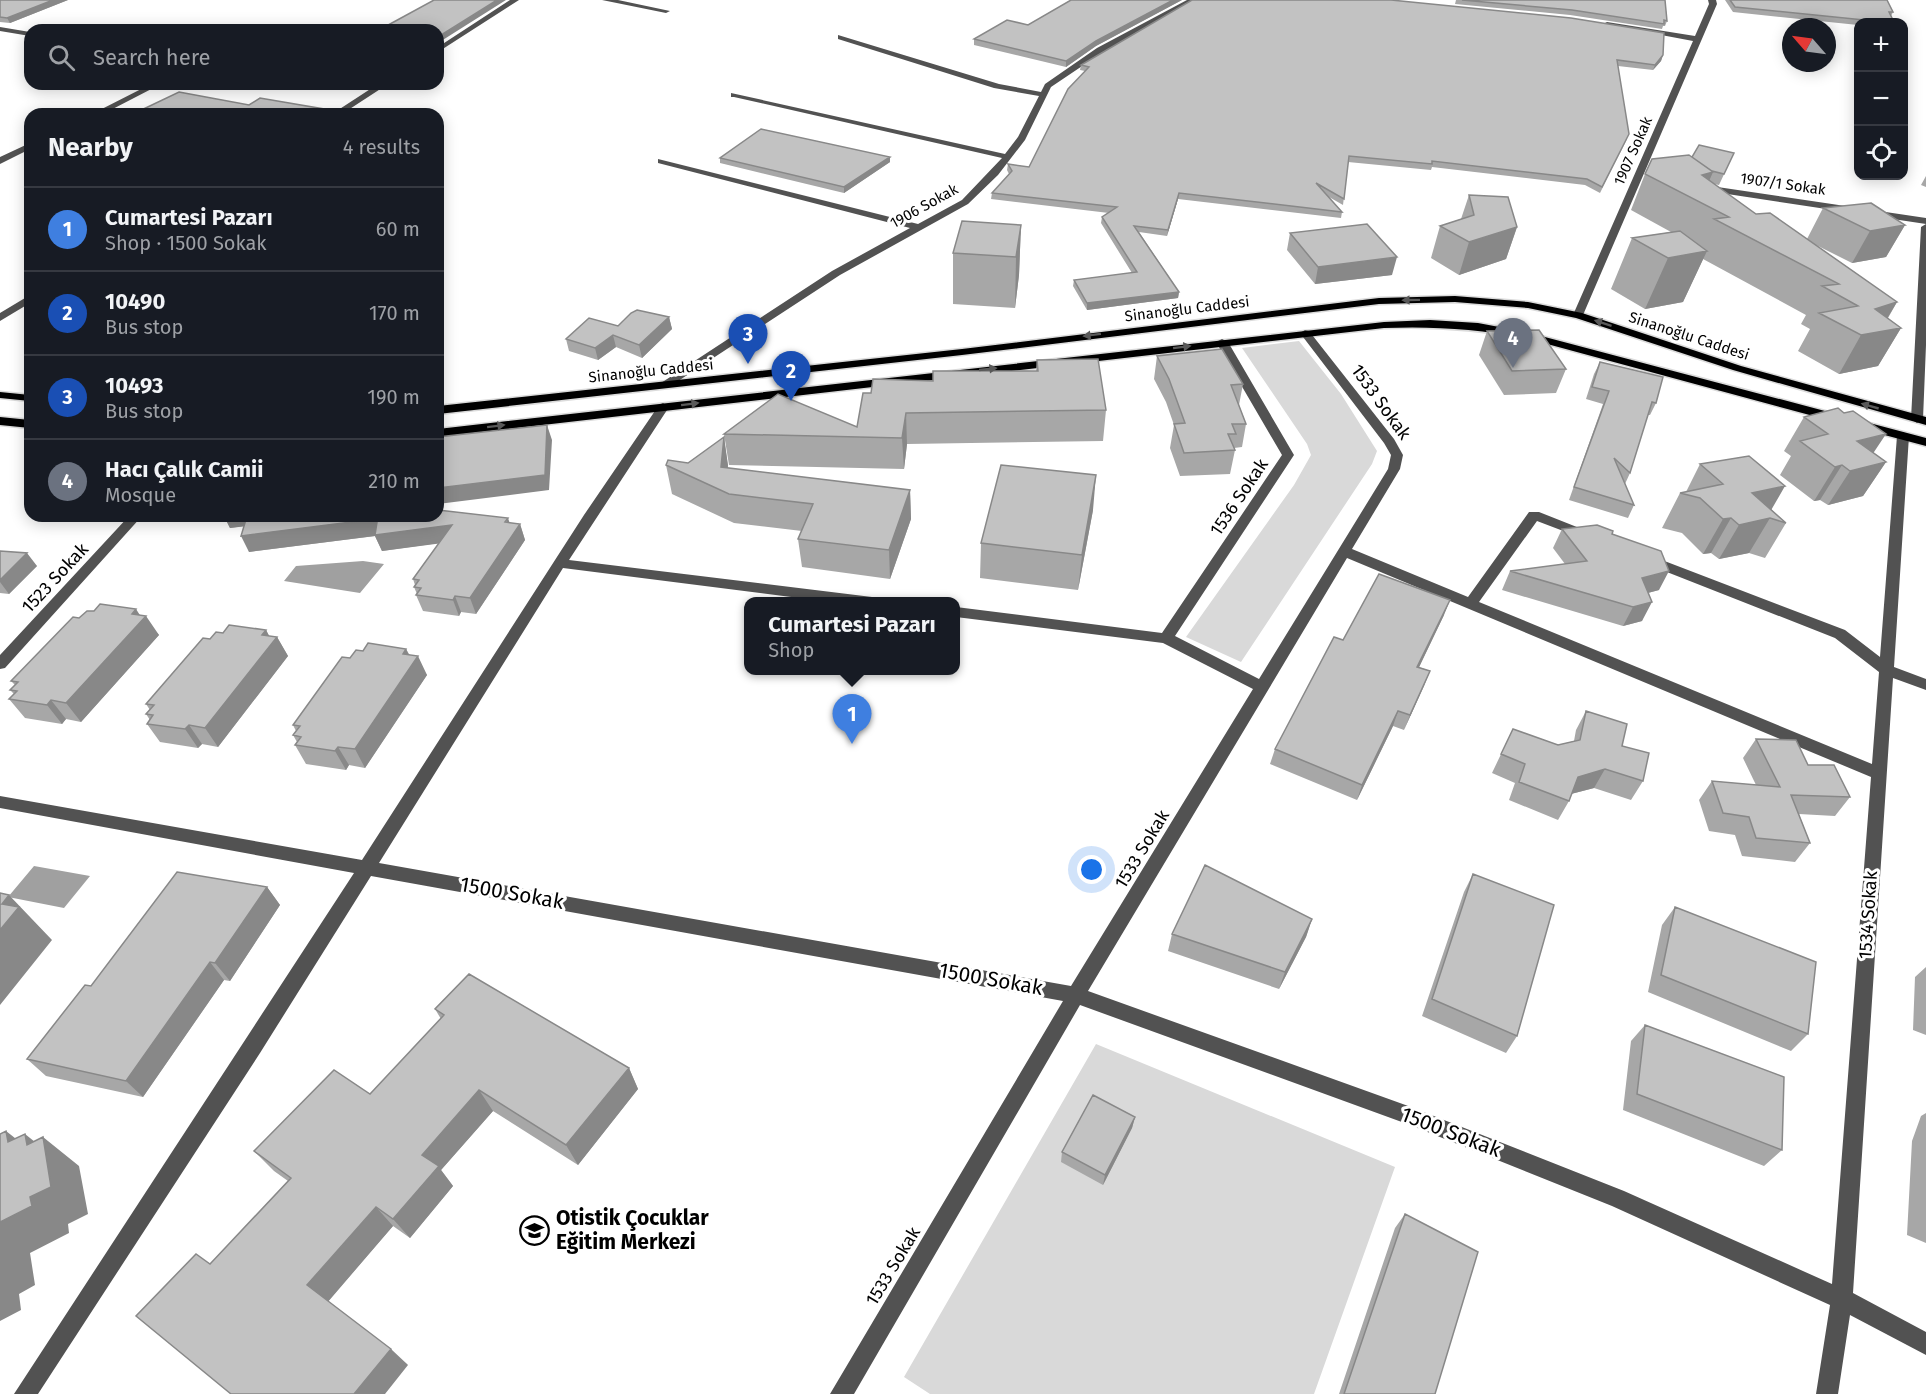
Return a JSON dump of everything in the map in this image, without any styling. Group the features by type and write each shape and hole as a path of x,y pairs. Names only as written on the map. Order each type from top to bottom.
{"main road":[{"name":"Si̇nanoğlu Caddesi","path":"444,409 1379,301 1490,301 1578,315 1737,368 1922,420"},
{"path":"444,431 1222,342 1430,322 1478,326 1526,335 1926,442"},
{"path":"0,395 24,397"},
{"path":"0,421 24,423"}],"street":[{"path":"444,46 515,0"},
{"path":"606,0 666,11"},
{"name":"1906 Sokak","path":"664,385 836,273 965,202 995,173 1022,138 1048,86 1100,50 1192,0"},
{"name":"1907 Sokak","path":"1578,315 1713,4 1712,0"},
{"path":"1599,24 1697,39"},
{"path":"0,29 24,33"},
{"path":"841,37 997,86 1044,95"},
{"path":"108,108 145,90"},
{"path":"346,108 374,90"},
{"path":"734,96 1007,157"},
{"path":"0,161 24,149"},
{"path":"661,161 918,227"},
{"path":"1636,177 1648,179"},
{"name":"1907/1 Sokak","path":"1694,186 1926,221"},
{"path":"1922,420 1926,227"},
{"path":"0,318 24,302"},
{"name":"1533 Sokak","path":"841,1394 1076,995 1346,552 1394,469 1397,455 1390,442 1305,333"},
{"name":"1536 Sokak","path":"1166,638 1288,455 1222,342"},
{"path":"25,1394 253,1047 560,563 663,407"},
{"name":"1534 Sokak","path":"1827,1394 1842,1299 1903,436"},
{"path":"1470,604 1534,515 1599,540"},
{"name":"1523 Sokak","path":"0,664 130,522"},
{"path":"1346,552 1878,773"},
{"path":"1632,553 1840,634 1887,670 1926,685"},
{"path":"560,563 832,597"},
{"path":"960,612 1166,638 1262,687"},
{"name":"1500 Sokak","path":"0,802 1076,995 1411,1116 1617,1198 1842,1299 1926,1344"}],"shaded area":[{"path":"1299,341 1341,394 1377,451 1372,464 1241,662 1186,637 1294,485 1311,455 1307,444 1242,348"},
{"path":"363,561 384,564 360,593 284,581 296,566"},
{"path":"34,866 90,876 64,908 8,897"},
{"path":"1096,1044 1395,1167 1314,1394 930,1394 904,1377"}],"building":[{"path":"0,0 53,0 7,18 0,17"},
{"path":"434,0 497,0 444,33 444,24 390,24"},
{"path":"1071,0 1173,0 1096,41 1066,61 974,39 1007,20 1028,25"},
{"path":"1192,0 1391,0 1571,18 1664,33 1663,55 1655,65 1617,60 1629,134 1602,187 1587,179 1432,161 1432,164 1349,156 1344,199 1316,183 1342,212 1179,193 1168,230 1134,226 1179,292 1087,303 1074,280 1137,272 1102,217 1117,207 992,193 1012,171 1008,164 1029,167 1068,89 1089,67 1081,65"},
{"path":"1462,0 1665,0 1667,21 1664,20 1664,24 1572,10"},
{"path":"1730,0 1887,0 1893,12 1889,12 1892,18 1854,19 1735,7"},
{"path":"179,92 249,105 260,98 318,108 146,108"},
{"path":"761,129 890,157 844,187 720,158"},
{"path":"1699,145 1734,153 1724,174 1712,171 1692,157"},
{"path":"1689,155 1713,172 1702,175 1756,214 1770,213 1897,302 1875,309 1901,328 1861,335 1819,313 1858,306 1822,286 1839,284 1714,219 1729,217 1645,174 1652,159"},
{"path":"1469,195 1508,197 1517,227 1469,242 1440,226 1474,215"},
{"path":"1871,203 1905,225 1870,231 1823,208"},
{"path":"962,221 1021,225 1016,257 953,253"},
{"path":"1367,224 1397,257 1318,267 1290,233"},
{"path":"1680,231 1707,251 1668,258 1632,238"},
{"path":"637,310 669,317 639,345 613,335 595,348 566,339 589,318 618,326"},
{"path":"1539,330 1566,369 1512,371 1487,331"},
{"path":"1222,349 1243,384 1231,385 1246,424 1232,424 1236,434 1228,434 1235,450 1184,453 1174,424 1185,423 1169,379 1157,356"},
{"path":"1098,359 1106,410 906,413 902,438 724,434 778,394 857,427 863,393 871,393 873,379 933,381 933,371 1038,371 1037,360"},
{"path":"1600,362 1663,377 1656,403 1652,402 1630,473 1614,458 1634,505 1574,487 1609,391 1592,387"},
{"path":"1838,408 1844,413 1853,411 1886,434 1857,441 1886,462 1850,471 1842,465 1835,467 1800,441 1828,434 1804,417"},
{"path":"547,425 545,475 444,487 444,436"},
{"path":"724,437 721,467 910,490 889,550 798,539 813,504 729,494 666,465 668,460 688,463"},
{"path":"1749,456 1785,486 1752,493 1786,523 1770,518 1739,525 1731,518 1723,519 1700,498 1680,493 1723,484 1700,464"},
{"path":"1001,465 1096,475 1082,555 981,543"},
{"path":"444,511 508,518 505,522 520,524 470,598 455,596 453,600 416,595 421,588 414,587 419,580 413,579 452,525 375,535 377,522 444,522"},
{"path":"245,522 351,522 241,536"},
{"path":"1597,525 1613,531 1612,534 1661,551 1669,571 1642,578 1652,602 1633,607 1510,571 1587,561 1562,529"},
{"path":"0,551 27,553 0,580"},
{"path":"1379,574 1450,600 1417,667 1430,671 1410,715 1398,711 1362,785 1275,749 1334,637 1343,640"},
{"path":"100,604 136,609 132,614 146,616 66,703 51,700 47,705 9,699 17,691 10,690 18,682 11,681 73,617 79,618 87,611 94,611"},
{"path":"229,625 266,630 262,635 277,637 205,728 189,725 185,729 147,724 153,715 146,714 154,705 146,704 203,638 210,639 216,632 223,633"},
{"path":"368,643 406,649 403,654 418,656 355,749 338,747 335,751 295,745 301,737 293,735 300,726 293,725 342,657 350,658 356,650 363,651"},
{"path":"1586,711 1627,724 1622,746 1649,753 1643,781 1605,769 1578,777 1569,801 1519,782 1525,764 1501,754 1513,729 1558,745 1580,740"},
{"path":"1756,739 1796,740 1808,765 1834,765 1850,797 1791,795 1810,843 1756,838 1749,817 1723,813 1712,781 1780,787"},
{"path":"1205,865 1312,919 1285,972 1172,934"},
{"path":"177,872 267,887 215,963 210,962 126,1081 27,1059 85,985 91,986"},
{"path":"1473,874 1554,905 1517,1036 1432,999"},
{"path":"0,893 9,895 2,904 19,907 0,930"},
{"path":"1675,907 1816,962 1808,1034 1661,975"},
{"path":"469,974 629,1068 566,1145 479,1090 422,1155 439,1166 393,1219 376,1207 307,1285 391,1349 354,1394 231,1394 136,1316 196,1254 210,1264 291,1178 254,1151 334,1070 370,1094 444,1015 435,1009"},
{"path":"1645,1025 1784,1077 1782,1150 1637,1094"},
{"path":"1093,1095 1135,1117 1105,1175 1062,1152"},
{"path":"6,1131 8,1142 25,1134 27,1145 43,1137 51,1187 30,1197 32,1206 0,1222 0,1134"},
{"path":"1405,1214 1478,1252 1435,1394 1344,1394"}],"place":[{"name":"10493","path":"748,364"},
{"name":"Hacı Çalık Camii","path":"1513,368"},
{"name":"10490","path":"791,401"},
{"name":"Cumartesi Pazarı","path":"852,744"},
{"name":"Otistik Çocuklar Eğitim Merkezi","path":"535,1230"}]}
